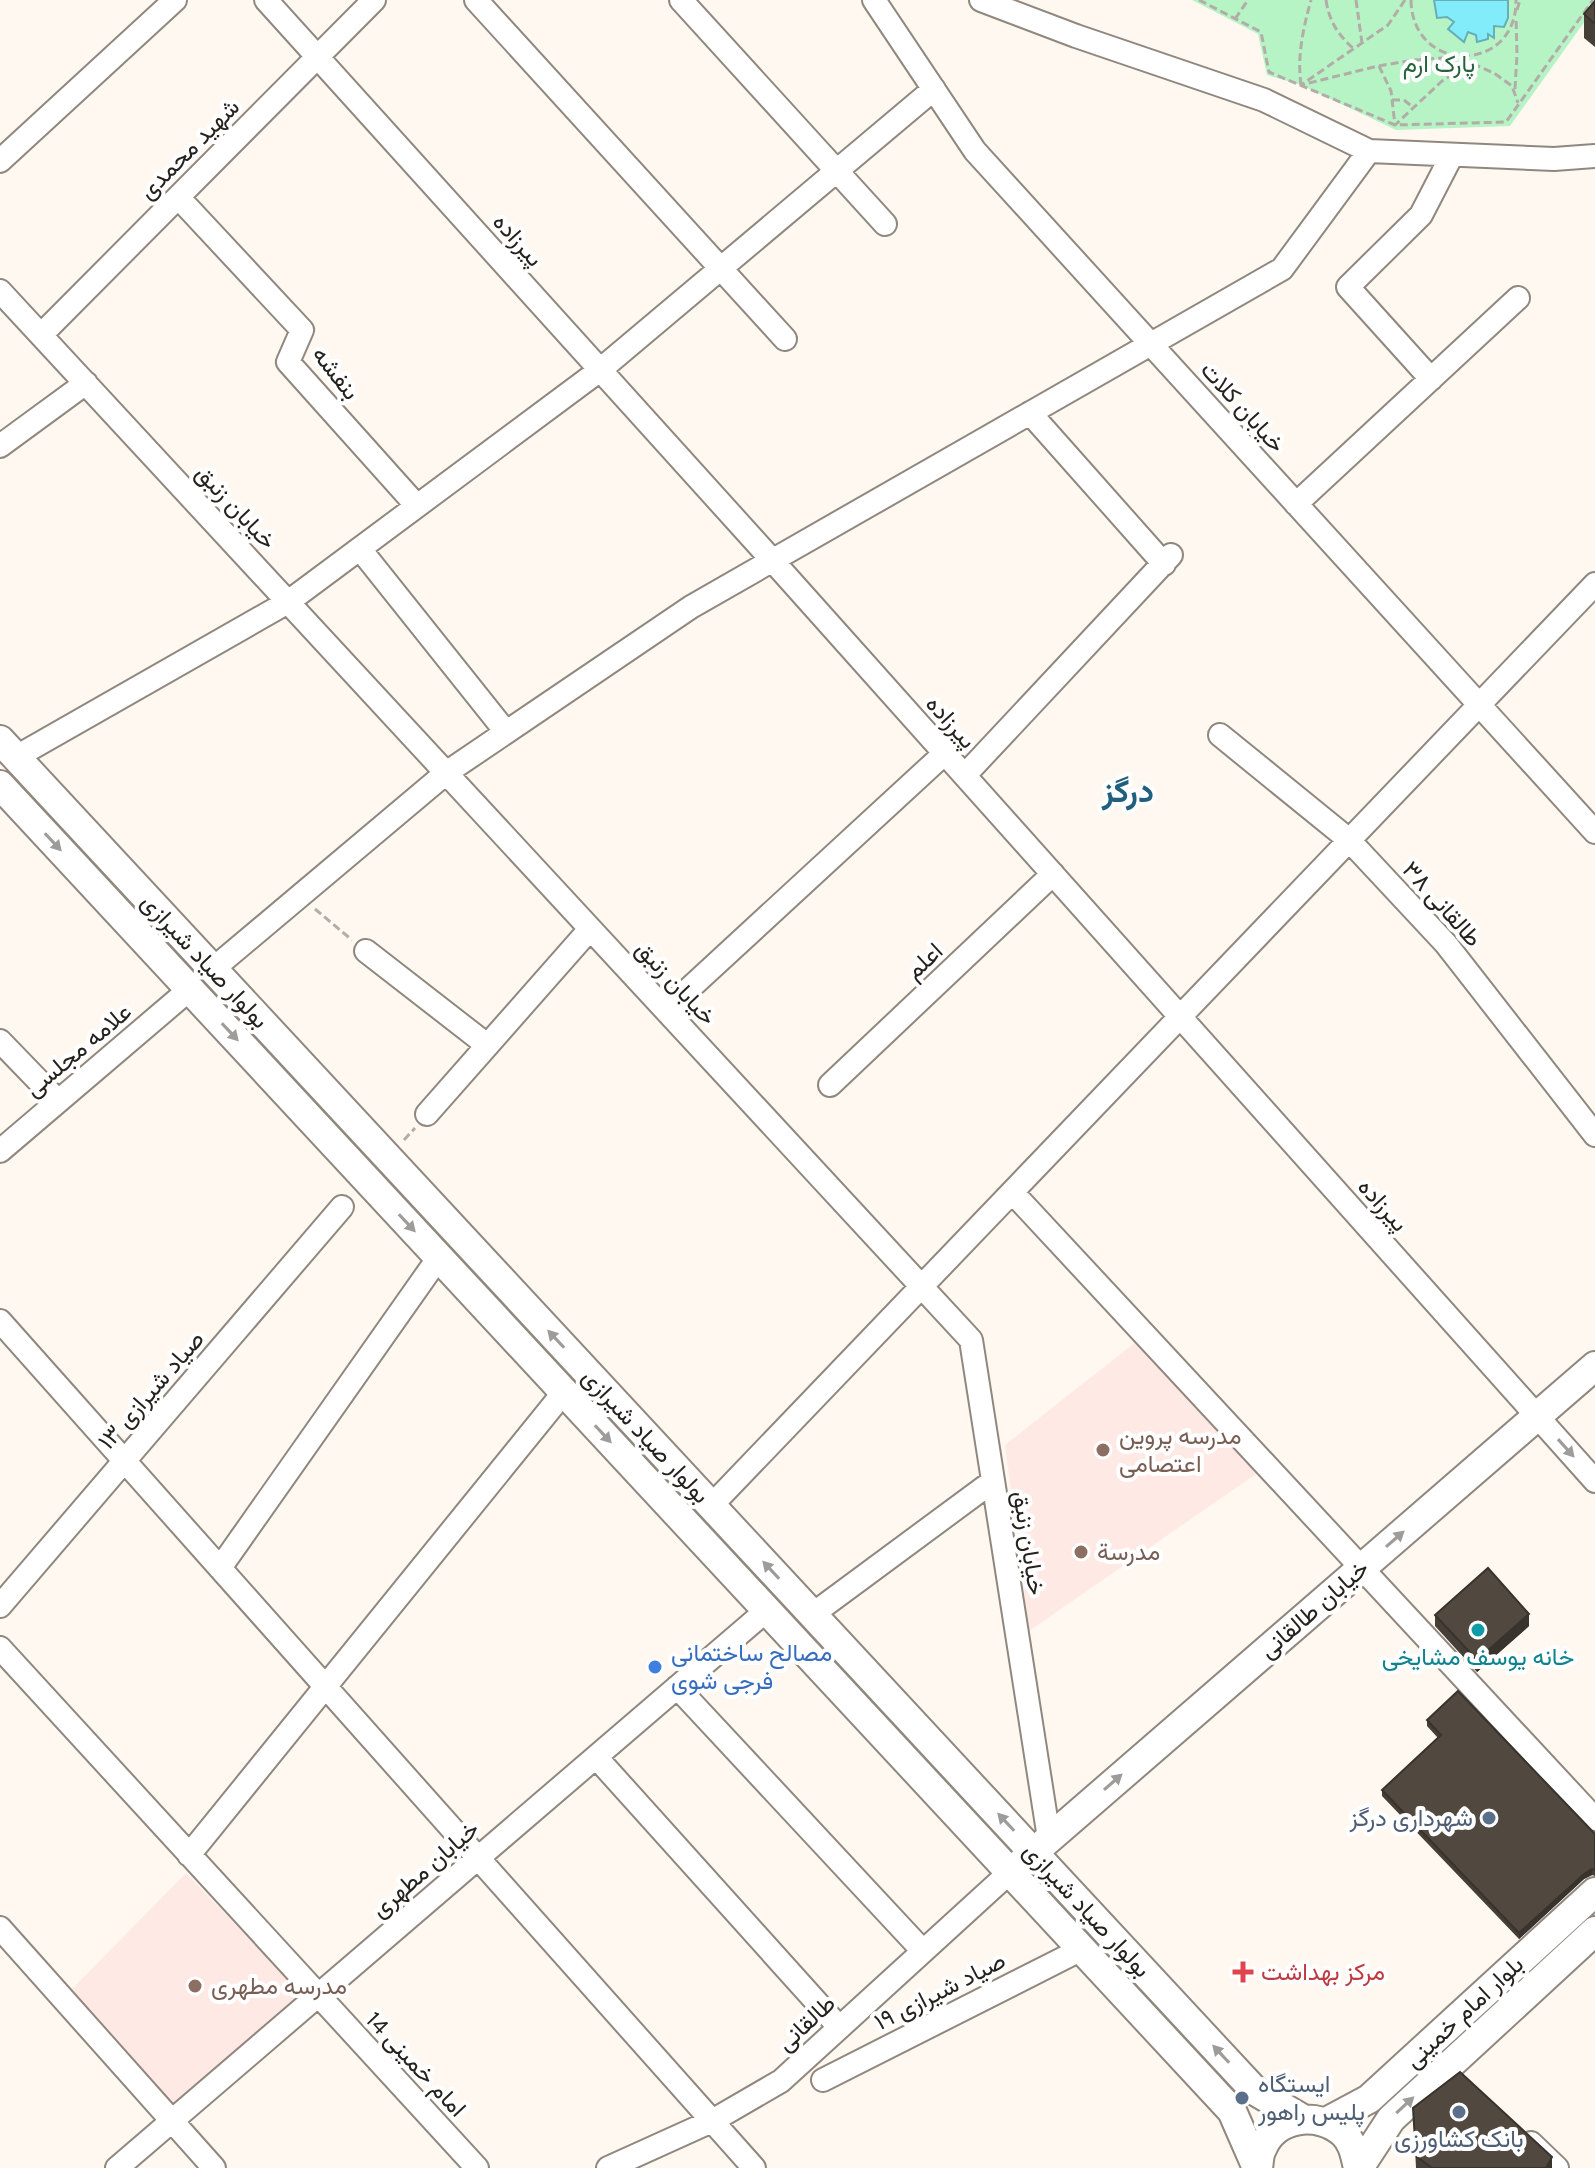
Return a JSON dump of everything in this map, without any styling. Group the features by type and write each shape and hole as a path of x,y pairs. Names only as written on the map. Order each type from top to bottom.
{"main road":[{"name":"بولوار صیاد شیرازی","path":"8,748 711,1506 1041,1845 1255,2091 1344,2135 1355,2151 1358,2168"},
{"name":"بولوار صیاد شیرازی","path":"0,785 1232,2111 1257,2168"},
{"path":"190,989 213,969"},
{"name":"خیابان طالقانی","path":"1010,1872 1595,1366"},
{"name":"بلوار امام خمینی","path":"1257,2168 1262,2149 1273,2132 1290,2122 1314,2120 1369,2099 1595,1892"},
{"name":"بلوار امام خمینی","path":"1358,2168 1391,2119 1454,2070 1595,1931"}],"street":[{"path":"0,161 175,0"},
{"name":"پیرزاده","path":"266,0 965,775 1595,1481"},
{"name":"شهید محمدی","path":"41,335 374,0"},
{"path":"476,0 785,339"},
{"path":"681,0 885,224"},
{"name":"خیابان کلات","path":"874,0 975,151 1595,832"},
{"path":"981,0 1264,100 1369,151 1554,159 1595,156"},
{"path":"8,748 288,602 600,370 934,89"},
{"path":"213,969 446,773 691,607 1282,269 1369,151"},
{"path":"1431,379 1348,287 1421,215 1452,155"},
{"name":"بنفشه","path":"178,197 302,330 288,362 417,506"},
{"name":"خیابان زنبق","path":"0,291 971,1340 993,1481 1041,1845"},
{"path":"1296,504 1518,298"},
{"path":"0,446 86,383"},
{"path":"965,775 1168,560 1030,413"},
{"path":"360,549 506,732"},
{"path":"711,1506 1595,584"},
{"name":"طالقانی ۳۸","path":"1220,735 1348,839 1446,944 1595,1135"},
{"path":"666,1010 945,753"},
{"name":"اعلم","path":"830,1085 1053,874"},
{"path":"427,1114 590,929"},
{"path":"366,951 487,1045"},
{"name":"علامه مجلسی","path":"0,1151 190,989"},
{"path":"0,1041 58,1101"},
{"path":"1013,1193 1595,1819"},
{"name":"صیاد شیرازی ۱۳","path":"0,1606 342,1207"},
{"path":"220,1568 439,1257"},
{"path":"0,1321 754,2168"},
{"path":"189,1855 564,1392"},
{"path":"813,1614 993,1481"},
{"name":"خیابان مطهری","path":"117,2168 767,1610"},
{"name":"امام خمینی 14","path":"0,1648 477,2168"},
{"path":"677,1687 922,1950"},
{"path":"596,1757 839,2027"},
{"name":"طالقانی","path":"608,2168 712,2121 781,2081 1010,1872"},
{"path":"0,1928 214,2168"},
{"name":"صیاد شیرازی ۱۹","path":"823,2080 1082,1949"},
{"path":"1514,2127 1557,2168"}],"path":[{"path":"1199,0 1261,32 1269,72 1395,125 1506,122 1593,0"},
{"path":"1235,19 1248,0"},
{"path":"1301,85 1298,65 1311,0"},
{"path":"1326,0 1338,35 1354,49"},
{"path":"1356,0 1362,43"},
{"path":"1301,85 1388,25 1405,0"},
{"path":"1411,0 1411,14 1419,33 1434,48 1494,73 1512,86 1518,105"},
{"path":"1514,93 1518,0"},
{"path":"1301,85 1378,66 1474,56 1493,48 1508,33 1516,14"},
{"path":"1395,125 1442,81 1471,63"},
{"path":"1378,66 1391,91 1395,125"},
{"path":"1392,100 1404,100 1414,108"},
{"path":"300,896 366,951"},
{"path":"389,1158 427,1114"}],"shaded area":[{"name":"مدرسة","path":"1137,1341 1259,1472 1029,1631 1005,1445"},
{"path":"186,1873 305,1997 175,2118 63,1998"}],"green space":[{"name":"پارک ارم","path":"1192,0 1595,0 1595,7 1510,126 1396,130 1301,85 1267,75 1258,34"}],"water":[{"path":"1434,0 1508,0 1508,18 1504,27 1494,26 1494,38 1488,34 1488,39 1477,42 1476,35 1468,32 1464,42 1448,29 1454,22 1447,17 1437,18"}],"building":[{"path":"1595,1 1595,24 1584,14"},
{"name":"خانه یوسف مشایخی","path":"1488,1568 1529,1614 1477,1660 1435,1615"},
{"name":"شهرداری درگز","path":"1458,1691 1595,1834 1595,1870 1584,1874 1519,1933 1382,1790 1441,1735 1427,1720"},
{"name":"بانک کشاورزی","path":"1460,2072 1552,2157 1546,2168 1432,2168 1416,2156 1413,2108"}],"place":[{"name":"مدرسه پروین اعتصامی","path":"1103,1450"},
{"name":"مدرسة","path":"1081,1552"},
{"name":"خانه یوسف مشایخی","path":"1478,1630"},
{"name":"مصالح ساختمانی فرجی شوی","path":"655,1667"},
{"name":"شهرداری درگز","path":"1489,1818"},
{"name":"مرکز بهداشت","path":"1243,1972"},
{"name":"مدرسه مطهری","path":"195,1986"},
{"name":"ایستگاه پلیس راهور","path":"1242,2098"},
{"name":"بانک کشاورزی","path":"1459,2112"}],"district":[{"name":"درگز","path":"1128,791"}]}
